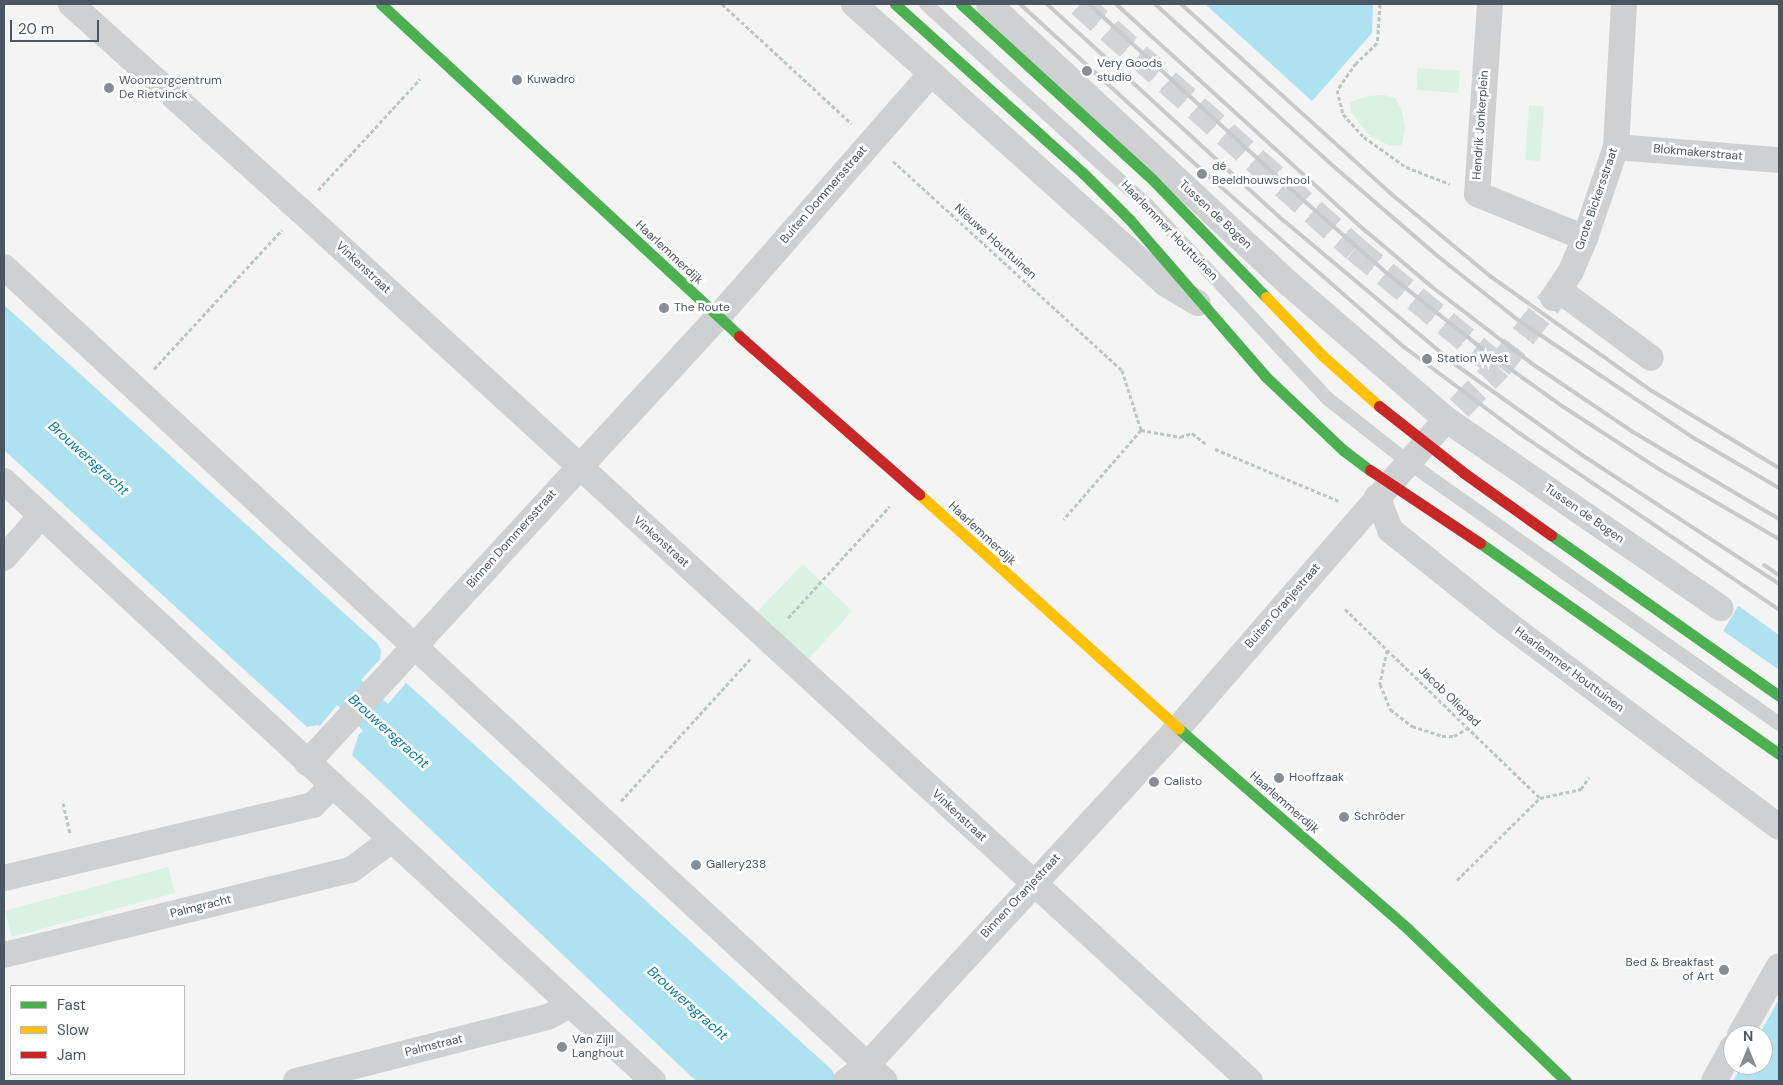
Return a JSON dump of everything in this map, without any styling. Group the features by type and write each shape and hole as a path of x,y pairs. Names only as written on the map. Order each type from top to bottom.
{"street":[{"name":"Vinkenstraat","path":"70,4 1250,1081"},
{"name":"Haarlemmerdijk","path":"381,4 718,317 909,485 1178,728 1408,929 1566,1081"},
{"name":"Haarlemmer Houttuinen","path":"854,4 1166,284 1201,305"},
{"name":"Haarlemmer Houttuinen","path":"895,4 1084,174 1130,220 1201,305 1302,413 1343,450 1377,498 1390,530 1505,622 1779,827"},
{"name":"Haarlemmer Houttuinen","path":"961,4 1153,180 1416,452 1712,648 1779,696"},
{"name":"Tussen de Bogen","path":"989,4 1287,282 1453,414 1721,608"},
{"name":"Hendrik Jonkerplein","path":"1490,4 1476,194 1585,238"},
{"name":"Grote Bickersstraat","path":"1624,4 1616,147 1585,238 1556,294 1651,358"},
{"name":"Buiten Dommersstraat","path":"718,317 931,74"},
{"name":"Blokmakerstraat","path":"1616,147 1779,160"},
{"path":"4,268 876,1073"},
{"name":"Binnen Dommersstraat","path":"307,763 332,738 578,466 718,317"},
{"path":"1377,498 1416,452 1453,414"},
{"path":"4,481 390,841 653,1081"},
{"name":"Haarlemmer Houttuinen","path":"1377,498 1497,554 1687,686 1779,754"},
{"name":"Buiten Oranjestraat","path":"1178,728 1377,498"},
{"path":"4,558 42,516"},
{"name":"Binnen Oranjestraat","path":"846,1081 876,1073 1032,884 1178,728"},
{"path":"4,878 313,805 332,786"},
{"name":"Palmgracht","path":"4,955 351,870 390,841"},
{"path":"1746,1025 1779,966"},
{"name":"Palmstraat","path":"296,1081 548,1017 570,1005"},
{"path":"1714,1081 1723,1065"}],"lane":[{"name":"Haarlemmer Houttuinen","path":"926,4 1147,204 1328,399 1416,452 1779,724"}],"path":[{"name":"Nieuwe Houttuinen","path":"722,4 1122,370 1141,430"},
{"path":"1380,4 1377,43 1356,63 1337,90 1342,114 1364,137 1406,168 1476,194"},
{"path":"1064,519 1141,430 1180,437 1192,433 1207,445"},
{"path":"1215,449 1377,498"},
{"name":"Jacob Oliepad","path":"1345,609 1540,798"},
{"path":"1387,650 1380,684 1390,709 1412,726 1442,736 1454,736 1468,728"},
{"path":"1456,880 1540,798 1581,789 1589,778"}],"green space":[{"path":"1418,68 1460,71 1458,93 1416,90"},
{"path":"1384,95 1395,98 1402,111 1405,127 1402,145 1390,146 1368,134 1351,112 1350,102 1368,96"},
{"path":"1529,105 1544,106 1540,161 1525,160"},
{"path":"803,564 852,611 805,663 748,621"},
{"path":"168,867 175,893 12,937 5,911"}],"water":[{"path":"1124,4 1373,4 1372,33 1276,142"},
{"name":"Brouwersgracht","path":"4,305 377,643 381,650 380,659 832,1070 837,1081 696,1081 352,755 318,725 307,727 4,450"},
{"path":"1779,538 1779,670 1723,631"},
{"path":"1779,999 1779,1081 1733,1081 1736,1075 1773,1075 1773,1025 1765,1025"}],"pier":[{"path":"1121,4 1205,4 1314,103 1275,144"},
{"path":"1779,535 1779,635 1736,604"},
{"path":"1723,631 1779,670 1778,672 1722,633"},
{"path":"380,659 406,683 388,704 382,699 358,725 363,731 359,734 352,755 319,727 337,705 342,710 366,684 361,680"}],"tunnel":[{"path":"1080,4 1355,249 1499,367"},
{"path":"1459,408 1499,367 1553,298"}],"railway":[{"path":"1020,4 1213,180 1404,347 1519,433 1779,610"},
{"path":"1047,4 1283,220 1456,365 1582,455 1779,584"},
{"path":"1089,4 1302,199 1388,274 1480,347 1559,404 1657,468 1779,539"},
{"path":"1116,4 1367,232 1432,287 1531,363 1633,432 1779,519"},
{"path":"1155,4 1332,165 1435,254 1518,320 1692,437 1779,488"},
{"path":"1181,4 1390,193 1490,276 1652,391 1779,468"},
{"path":"1764,565 1779,575"}],"traffic: fast":[{"path":"381,4 739,336"},
{"path":"895,4 1084,174 1130,220 1265,376 1343,450 1370,470"},
{"path":"961,4 1153,180 1266,297"},
{"path":"1551,535 1779,696"},
{"path":"1480,543 1779,754"},
{"path":"1179,729 1408,929 1566,1081"}],"traffic: slow":[{"path":"1266,297 1323,356 1379,406"},
{"path":"919,494 1179,729"}],"traffic: jam":[{"path":"739,336 919,494"},
{"path":"1379,406 1464,473 1551,535"},
{"path":"1370,470 1480,543"}],"place":[{"name":"Very Goods studio","path":"1087,71"},
{"name":"Kuwadro","path":"517,80"},
{"name":"Woonzorgcentrum De Rietvinck","path":"109,88"},
{"name":"dé Beeldhouwschool","path":"1202,174"},
{"name":"The Route","path":"664,308"},
{"name":"Station West","path":"1427,359"},
{"name":"Hooffzaak","path":"1279,778"},
{"name":"Calisto","path":"1154,782"},
{"name":"Schröder","path":"1344,817"},
{"name":"Gallery238","path":"696,865"},
{"name":"Bed & Breakfast of Art","path":"1724,970"},
{"name":"Van Zijll Langhout","path":"562,1047"}]}
